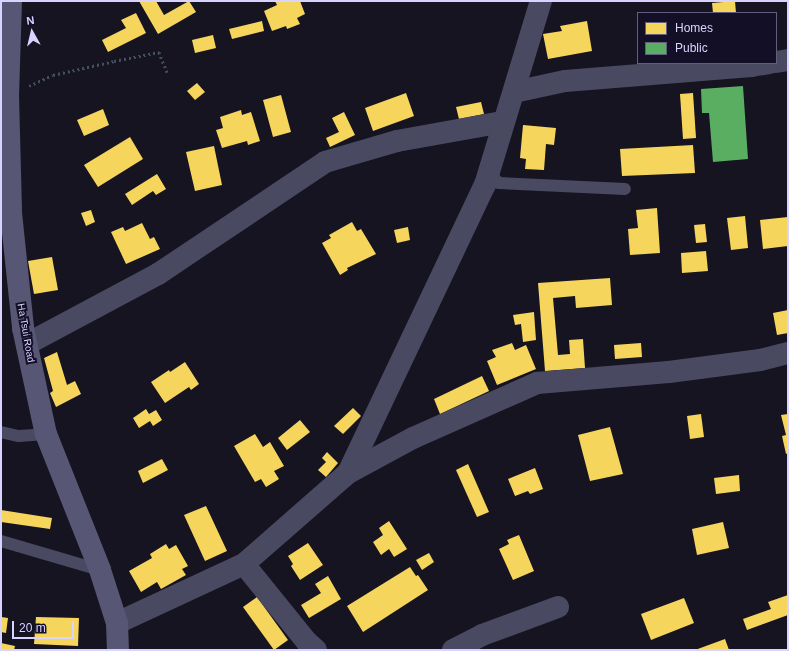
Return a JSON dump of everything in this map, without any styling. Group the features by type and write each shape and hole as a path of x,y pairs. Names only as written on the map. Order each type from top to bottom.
{"street":[{"name":"Ha Tsui Road","path":"11,1 6,213 23,328 46,434 100,570 117,623 118,650"},
{"path":"348,473 485,185 541,1"},
{"path":"777,62 788,60"},
{"path":"514,92 565,81 763,64"},
{"path":"27,344 158,274 325,162 397,141 504,122"},
{"path":"117,623 244,564 348,473 413,438 537,383 669,372 760,360 788,354"},
{"path":"244,564 307,642 316,650"},
{"path":"453,650 482,635 558,607"}],"lane":[{"path":"489,173 499,183 625,189"},
{"path":"1,432 19,436 46,434"},
{"path":"1,541 100,570"}],"path":[{"path":"8,95 53,75 159,52 167,72"}],"building: Homes":[{"path":"139,1 156,1 164,15 189,1 196,12 158,34"},
{"path":"275,1 300,1 305,14 297,18 300,24 287,29 286,26 272,31 264,11 277,5"},
{"path":"735,1 736,12 713,12 712,3"},
{"path":"136,13 146,33 108,52 102,40 126,28 121,20"},
{"path":"262,21 264,31 232,39 229,29"},
{"path":"587,21 592,51 548,59 543,34 562,31 560,26"},
{"path":"213,35 216,48 195,53 192,40"},
{"path":"197,83 205,92 195,100 187,91"},
{"path":"406,93 414,116 373,131 365,108"},
{"path":"693,93 696,138 683,139 680,94"},
{"path":"281,95 291,132 273,137 263,100"},
{"path":"481,102 484,114 459,119 456,107"},
{"path":"103,109 109,125 84,136 77,120"},
{"path":"241,110 242,115 251,112 260,141 248,145 247,141 222,148 216,130 223,128 220,117"},
{"path":"344,112 355,135 330,147 326,138 339,132 332,118"},
{"path":"523,125 556,128 554,145 546,144 544,170 525,169 526,159 520,158"},
{"path":"130,137 143,159 98,187 84,165"},
{"path":"693,145 695,173 622,176 620,149"},
{"path":"214,146 222,185 195,191 186,152"},
{"path":"157,174 166,189 156,195 153,191 132,205 125,194"},
{"path":"657,208 660,253 630,255 628,229 638,228 636,210"},
{"path":"91,210 95,222 86,226 81,213"},
{"path":"745,216 748,248 731,250 727,218"},
{"path":"788,217 788,246 763,249 760,220"},
{"path":"352,222 357,231 361,229 376,254 347,268 348,270 340,275 322,243 331,238 329,235"},
{"path":"142,223 150,239 154,237 160,249 126,264 111,232 123,227 125,231"},
{"path":"705,224 707,242 696,243 694,225"},
{"path":"408,227 410,240 397,243 394,230"},
{"path":"706,251 708,271 682,273 681,253"},
{"path":"52,257 58,290 34,294 28,261"},
{"path":"610,278 612,305 576,308 575,296 553,298 558,355 570,354 569,340 583,339 585,368 545,371 538,283"},
{"path":"788,310 788,333 777,335 773,313"},
{"path":"534,312 536,340 523,342 521,324 515,325 513,315"},
{"path":"512,343 515,350 526,345 536,369 497,385 487,361 496,357 492,350"},
{"path":"641,343 642,357 615,359 614,345"},
{"path":"57,352 67,385 75,381 81,394 56,407 50,393 53,391 44,358"},
{"path":"185,362 199,384 191,390 189,387 165,403 151,382 169,370 170,372"},
{"path":"482,376 489,391 440,414 434,399"},
{"path":"353,408 361,416 343,434 334,426"},
{"path":"146,409 149,414 156,410 162,420 153,426 150,421 139,428 133,418"},
{"path":"701,414 704,437 690,439 687,416"},
{"path":"788,414 788,453 786,454 782,436 786,435 781,415"},
{"path":"300,420 310,432 287,450 278,438"},
{"path":"610,427 623,474 590,481 578,435"},
{"path":"255,434 263,447 270,442 284,466 274,471 279,479 266,487 261,479 255,482 234,446"},
{"path":"327,452 338,463 326,477 318,470 326,462 322,458"},
{"path":"162,459 168,470 143,483 138,471"},
{"path":"468,464 489,512 477,517 456,470"},
{"path":"535,468 543,489 530,494 528,491 515,496 508,479"},
{"path":"739,475 740,491 716,494 714,478"},
{"path":"206,506 227,551 205,561 184,515"},
{"path":"1,510 52,518 50,529 1,522"},
{"path":"389,521 407,549 394,557 389,549 381,555 373,542 383,535 379,528"},
{"path":"723,522 729,548 697,555 692,529"},
{"path":"519,535 534,571 513,580 499,549 509,544 507,540"},
{"path":"308,543 323,565 300,580 291,566 293,564 288,556"},
{"path":"166,544 169,549 176,545 188,566 182,569 186,575 161,589 157,582 141,592 129,571 152,558 150,554"},
{"path":"429,553 434,562 422,570 416,560"},
{"path":"410,567 416,576 418,575 428,590 363,632 347,606"},
{"path":"328,576 341,599 309,618 301,605 321,593 315,584"},
{"path":"788,595 788,615 747,630 743,619 771,609 768,602"},
{"path":"257,597 288,640 274,650 243,607"},
{"path":"684,598 694,623 651,640 641,614"},
{"path":"1,617 8,618 6,633 1,632"},
{"path":"36,617 79,618 78,646 34,644"},
{"path":"725,639 729,650 695,650"},
{"path":"1,643 15,646 14,650 1,650"}],"building: Public":[{"path":"743,86 748,159 713,162 709,113 702,113 701,89"}]}
